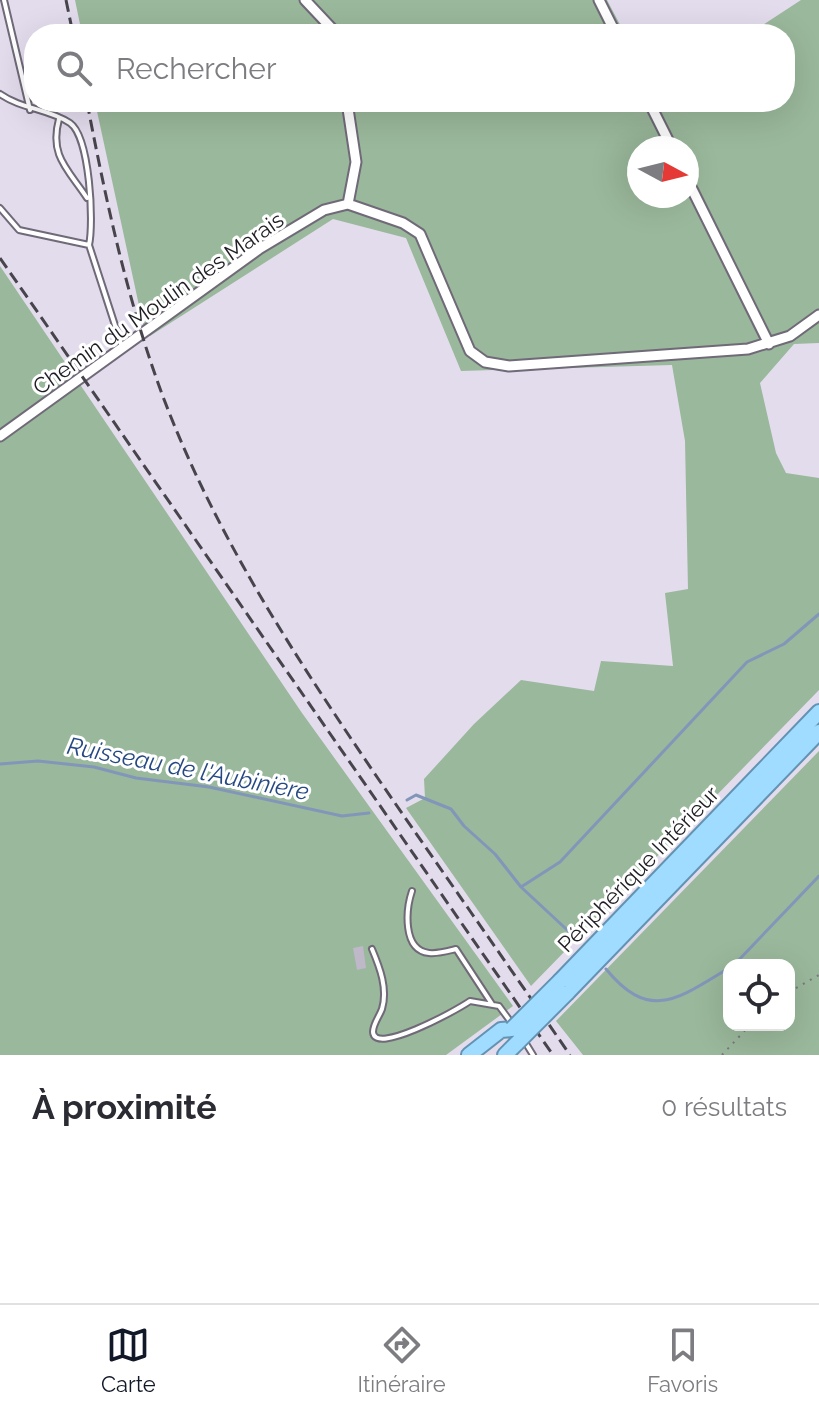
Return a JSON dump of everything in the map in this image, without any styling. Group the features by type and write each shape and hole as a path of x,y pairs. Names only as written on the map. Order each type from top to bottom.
{"highway":[{"name":"Périphérique Intérieur","path":"487,1055 514,1036 563,987 819,712"},
{"path":"563,987 819,732"},
{"path":"469,1055 501,1030 514,1036 505,1055"}],"street":[{"path":"305,0 328,24"},
{"path":"599,0 611,24"},
{"path":"348,112 356,162 348,204 403,223 420,234 433,259 459,332 470,351 485,362 509,366 736,350 769,344 790,336 819,315"},
{"path":"654,112 666,136"},
{"path":"699,203 769,344"},
{"name":"Chemin du Moulin des Marais","path":"0,436 259,249 324,210 348,204"}],"lane":[{"path":"4,0 24,85"},
{"path":"0,94 24,107"},
{"path":"36,112 71,124 82,138 93,229 89,245 124,349"},
{"path":"59,119 54,137 56,152 90,202"},
{"path":"0,208 19,230 89,245"},
{"path":"412,891 407,912 412,940 419,950 429,953 456,949 492,1004 506,1014 533,1055"},
{"path":"372,949 384,988 383,1004 373,1027 376,1044"},
{"path":"424,1035 470,1001 492,1004"}],"path":[{"path":"795,989 819,975"},
{"path":"722,1055 720,1053 744,1031"}],"green space":[{"path":"75,0 607,0 620,24 80,24"},
{"path":"801,0 819,0 819,343 794,344 760,383 776,453 786,473 819,478 819,690 531,986 406,808 425,798 424,779 474,724 521,680 594,691 601,661 673,666 665,593 688,589 685,441 672,365 461,371 406,238 333,219 150,336 143,324 97,112 795,112 795,24 764,24"},
{"path":"0,266 302,713 513,1006 446,1055 0,1055"},
{"path":"819,751 819,1055 583,1055 556,1021"}],"building":[{"path":"363,946 366,968 357,970 353,948"}],"waterway":[{"path":"521,887 560,862 747,662 784,644 819,614"},
{"name":"Ruisseau de l'Aubinière","path":"0,764 38,761 94,767 136,778 209,787 342,816 369,813"},
{"name":"Ruisseau de l'Aubinière","path":"407,800 416,795 451,809 464,826 495,854 521,887 578,940"},
{"name":"Ruisseau de l'Aubinière","path":"740,959 819,876"},
{"name":"Ruisseau de l'Aubinière","path":"606,969 622,986 637,996 651,1000 680,996 723,972"}],"railway":[{"path":"66,0 71,24"},
{"path":"89,112 110,213 138,322 162,394 206,495 286,639 377,777 570,1055"},
{"path":"0,258 553,1055"}]}
